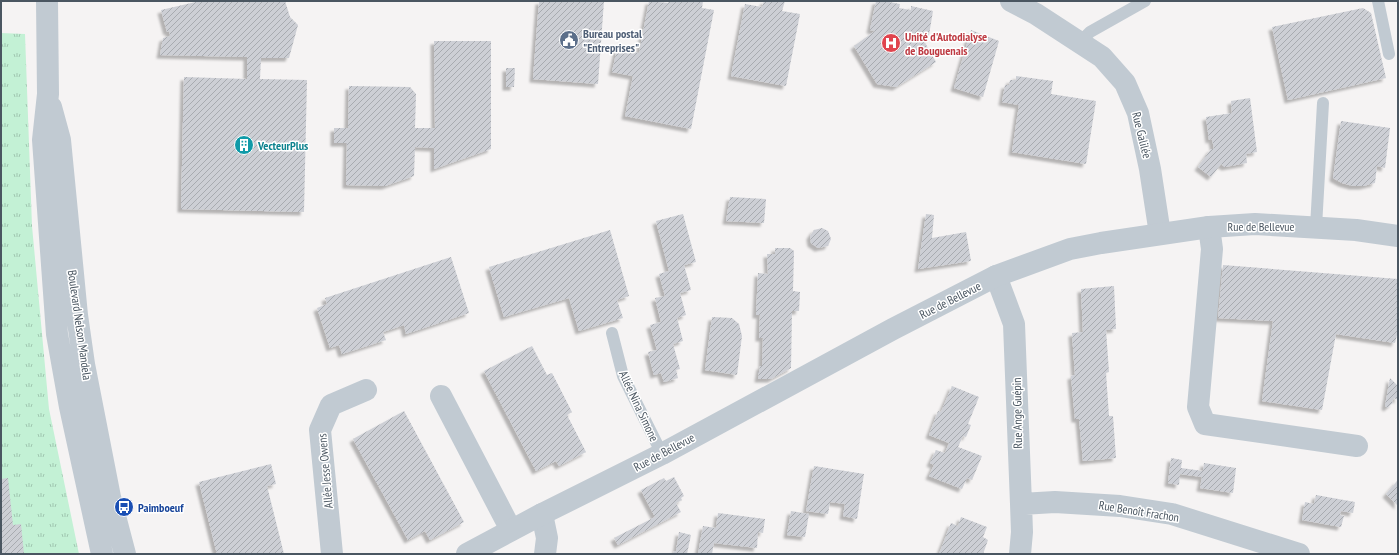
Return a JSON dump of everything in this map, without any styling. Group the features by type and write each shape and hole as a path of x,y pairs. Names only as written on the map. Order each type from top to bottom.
{"street":[{"name":"Boulevard Nelson Mandela","path":"47,1 48,94 43,140 53,297 60,357 102,554"},
{"name":"Rue Galilée","path":"1011,1 1036,14 1102,57 1124,83 1138,113 1150,169 1160,234"},
{"name":"Boulevard Nelson Mandela","path":"48,94 60,140 76,309 84,364 110,497 125,554"},
{"name":"Rue de Bellevue","path":"467,554 542,514 662,454 886,333 996,276 1070,249 1209,227 1255,224 1356,230 1398,236"},
{"path":"1209,227 1212,249 1198,407 1205,424 1357,446"},
{"name":"Rue Ange Guépin","path":"996,276 1014,324 1022,532 1020,554"},
{"name":"Allée Jesse Owens","path":"332,554 320,430 331,406 366,390"},
{"path":"441,396 511,530"},
{"name":"Rue Benoît Frachon","path":"1021,504 1055,502 1120,506 1172,514 1299,554"},
{"path":"542,514 547,538 545,554"}],"lane":[{"path":"1080,42 1090,32 1145,1"},
{"path":"1378,1 1389,54"},
{"path":"1316,227 1323,103"},
{"name":"Allée Nina Simone","path":"612,333 623,376 662,454"}],"green space":[{"path":"1,33 25,34 32,226 49,409 79,554 1,554"}],"building":[{"name":"VecteurPlus","path":"200,1 285,1 290,17 298,25 289,58 261,58 260,79 307,80 304,212 181,209 184,77 247,79 247,57 160,55 163,38 170,36 169,31 167,32 161,10"},
{"name":"Bureau postal \"Entreprises\"","path":"539,1 604,1 598,84 533,79"},
{"path":"649,1 668,3 669,1 703,1 702,8 714,10 691,129 625,116 633,76 612,72 617,49 639,53"},
{"path":"764,1 785,1 782,11 800,14 786,86 731,76 745,4 762,7"},
{"name":"Unité d'Autodialyse de Bouguenais","path":"876,1 900,4 899,8 911,10 911,6 933,11 928,41 924,41 936,62 896,87 877,84 854,46 875,31 870,30"},
{"path":"1363,8 1371,13 1386,78 1288,100 1272,27"},
{"path":"971,30 999,41 983,97 954,88"},
{"path":"434,41 491,41 491,149 434,169 434,148 415,147 414,176 385,186 346,185 347,143 334,143 334,128 348,128 349,86 410,87 416,94 415,128 435,128"},
{"path":"506,68 515,68 514,87 506,87"},
{"path":"1016,76 1053,81 1051,94 1096,101 1086,164 1012,152 1019,105 1002,102 1005,85 1009,85 1010,80 1016,80"},
{"path":"1250,98 1257,152 1246,154 1247,163 1225,167 1221,164 1211,177 1198,167 1211,149 1214,149 1212,139 1209,140 1206,117 1232,113 1231,101"},
{"path":"1341,121 1390,128 1385,168 1377,166 1375,183 1363,186 1353,186 1342,183 1333,178"},
{"path":"730,197 766,199 764,223 726,221"},
{"path":"683,214 696,262 684,265 691,290 680,293 686,315 677,318 683,341 673,344 680,369 676,370 678,378 664,382 661,373 654,375 648,352 657,350 650,325 661,322 655,298 665,296 659,274 669,271 656,221"},
{"path":"926,214 934,215 932,238 966,232 971,261 918,269"},
{"path":"822,228 828,231 831,239 828,246 818,248 811,243 810,236 814,230"},
{"path":"610,230 629,296 617,300 623,318 579,331 569,298 504,317 489,267"},
{"path":"775,248 790,248 794,251 793,291 800,292 799,311 792,311 791,368 771,379 758,379 760,366 762,366 763,338 759,338 760,315 756,315 758,273 768,274 767,254 775,254"},
{"path":"451,257 469,313 406,334 404,325 383,332 386,340 342,354 339,345 330,348 317,308 327,304 325,298"},
{"path":"1223,265 1398,279 1398,331 1395,343 1336,334 1322,410 1262,401 1273,321 1218,318"},
{"path":"1114,286 1116,329 1106,330 1109,372 1106,373 1109,416 1113,416 1116,458 1083,461 1079,419 1075,419 1071,376 1075,375 1072,333 1083,332 1081,289"},
{"path":"712,317 732,318 739,324 742,336 737,375 705,370"},
{"path":"532,346 547,375 552,373 572,412 567,415 586,452 559,466 556,461 536,471 484,371"},
{"path":"1390,378 1398,386 1398,400 1394,398 1392,401 1393,403 1387,408 1385,406"},
{"path":"952,386 979,397 968,424 971,425 966,437 963,436 958,447 982,456 972,480 967,478 962,489 929,476 934,465 930,463 936,450 945,453 949,443 929,435 938,411 941,412"},
{"path":"404,411 464,522 430,540 425,531 408,540 353,439"},
{"path":"1171,458 1182,460 1181,468 1203,471 1204,463 1236,468 1233,493 1200,488 1202,477 1180,474 1179,485 1168,483"},
{"path":"271,464 276,484 267,486 284,554 217,554 199,482"},
{"path":"814,466 864,474 857,519 843,516 845,504 830,502 828,514 806,511"},
{"path":"674,477 684,496 681,498 682,500 676,503 681,512 618,545 614,538 655,517 641,490 664,478 666,481"},
{"path":"8,478 13,525 21,524 24,554 1,554 1,479"},
{"path":"1398,480 1398,506 1386,494"},
{"path":"1316,495 1355,502 1353,513 1341,511 1340,515 1344,516 1341,527 1302,520 1305,502 1314,504"},
{"path":"791,511 809,514 805,537 787,535"},
{"path":"718,513 765,519 763,533 758,532 757,548 714,543 712,554 698,554 703,526 716,528"},
{"path":"961,517 987,527 983,537 988,540 983,554 939,554 951,523 958,526"},
{"path":"679,532 691,535 687,554 673,554 674,551 676,551"}],"place":[{"name":"Bureau postal \"Entreprises\"","path":"569,40"},
{"name":"Unité d'Autodialyse de Bouguenais","path":"891,43"},
{"name":"VecteurPlus","path":"244,145"},
{"name":"Paimboeuf","path":"124,507"}]}
